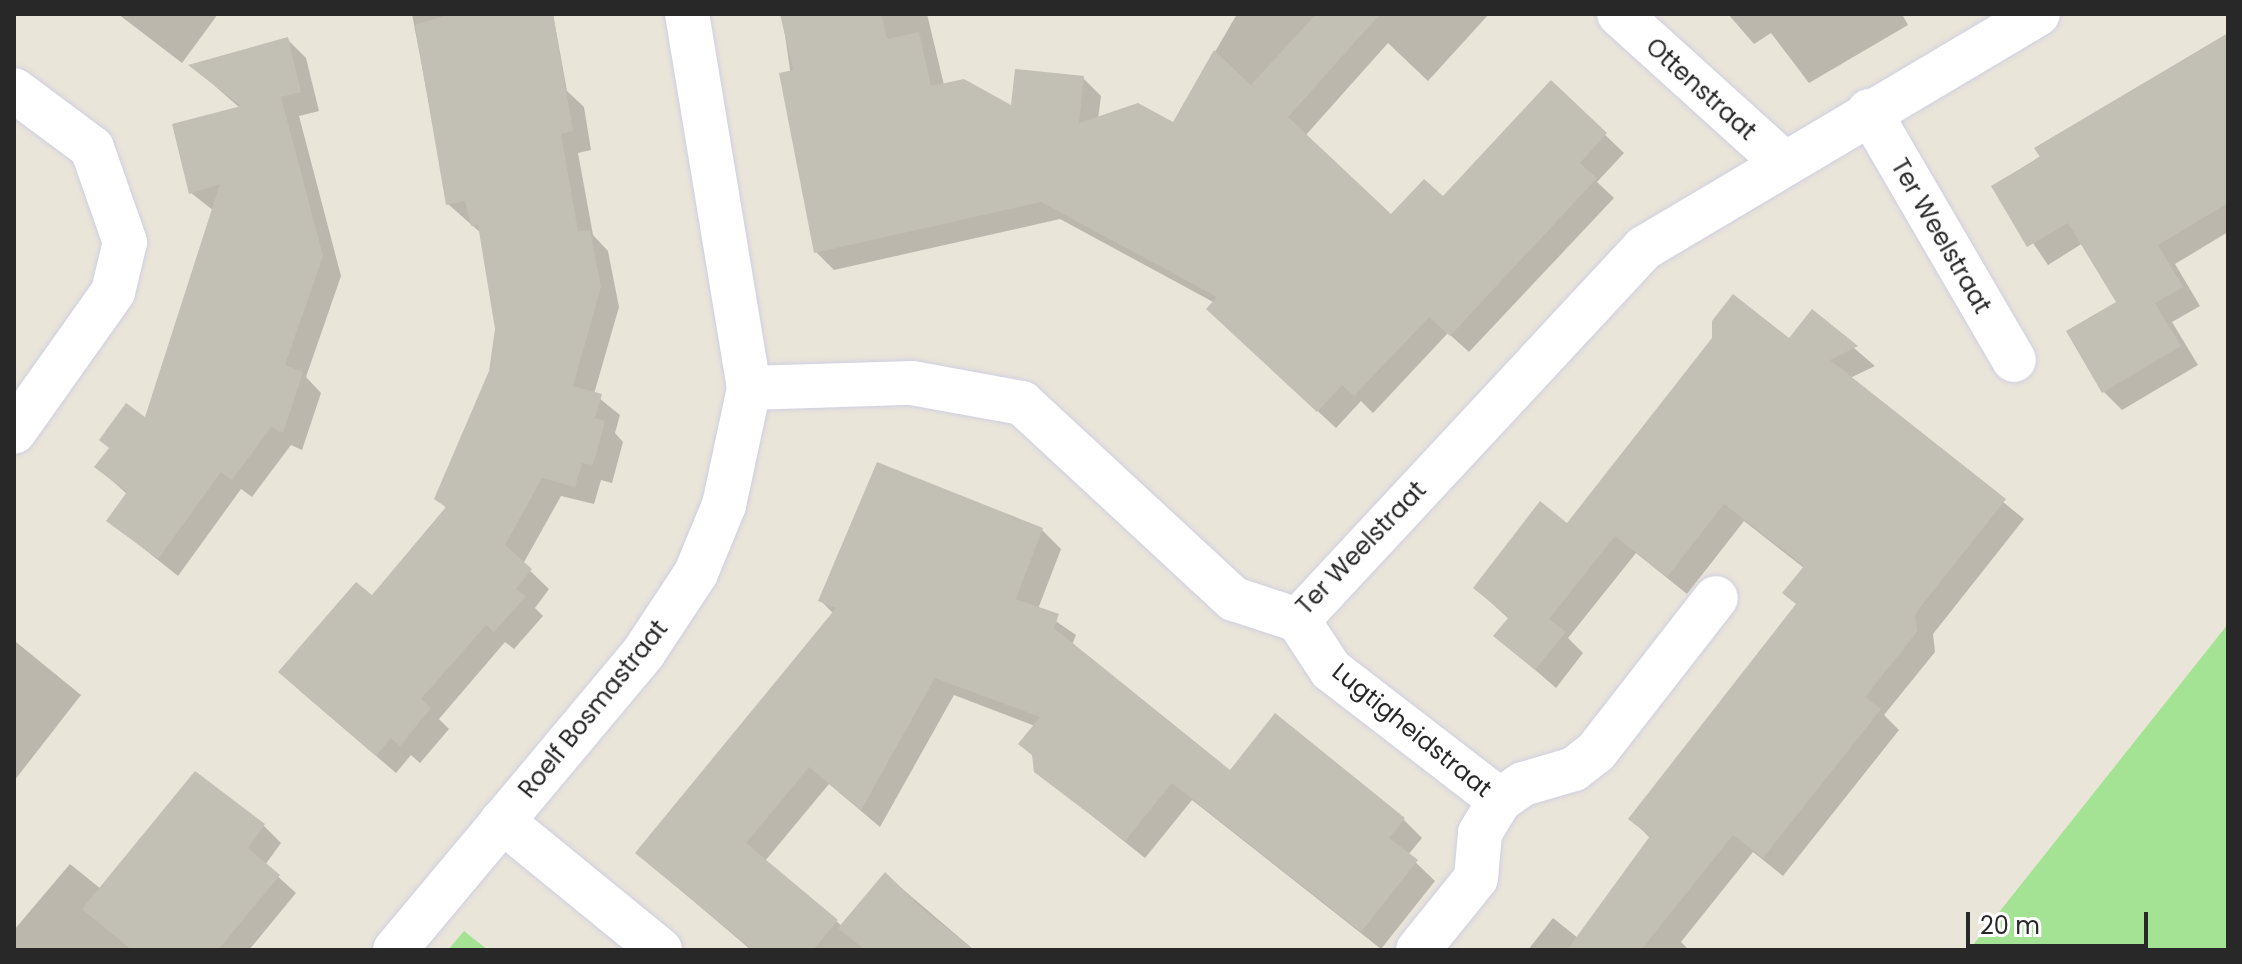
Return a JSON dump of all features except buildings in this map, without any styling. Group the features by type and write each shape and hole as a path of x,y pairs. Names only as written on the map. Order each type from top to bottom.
{"street":[{"name":"Roelf Bosmastraat","path":"395,950 644,652 696,573 724,505 749,388 687,14"},
{"name":"Ottenstraat","path":"1619,14 1784,163"},
{"name":"Ter Weelstraat","path":"749,388 912,383 1022,403 1234,599 1298,620 1644,248 1869,111 2038,14"},
{"path":"14,90 92,148 125,242 113,292 14,432"},
{"name":"Ter Weelstraat","path":"1869,111 2014,360"},
{"name":"Lugtigheidstraat","path":"1418,950 1476,878 1480,833 1500,800 1523,784 1574,769 1596,752 1716,598"},
{"name":"Lugtigheidstraat","path":"1298,620 1331,670 1500,800"},
{"path":"502,821 660,950"}],"green space":[{"path":"2228,624 2228,950 1969,950"},
{"path":"464,931 488,950 448,950"}]}
